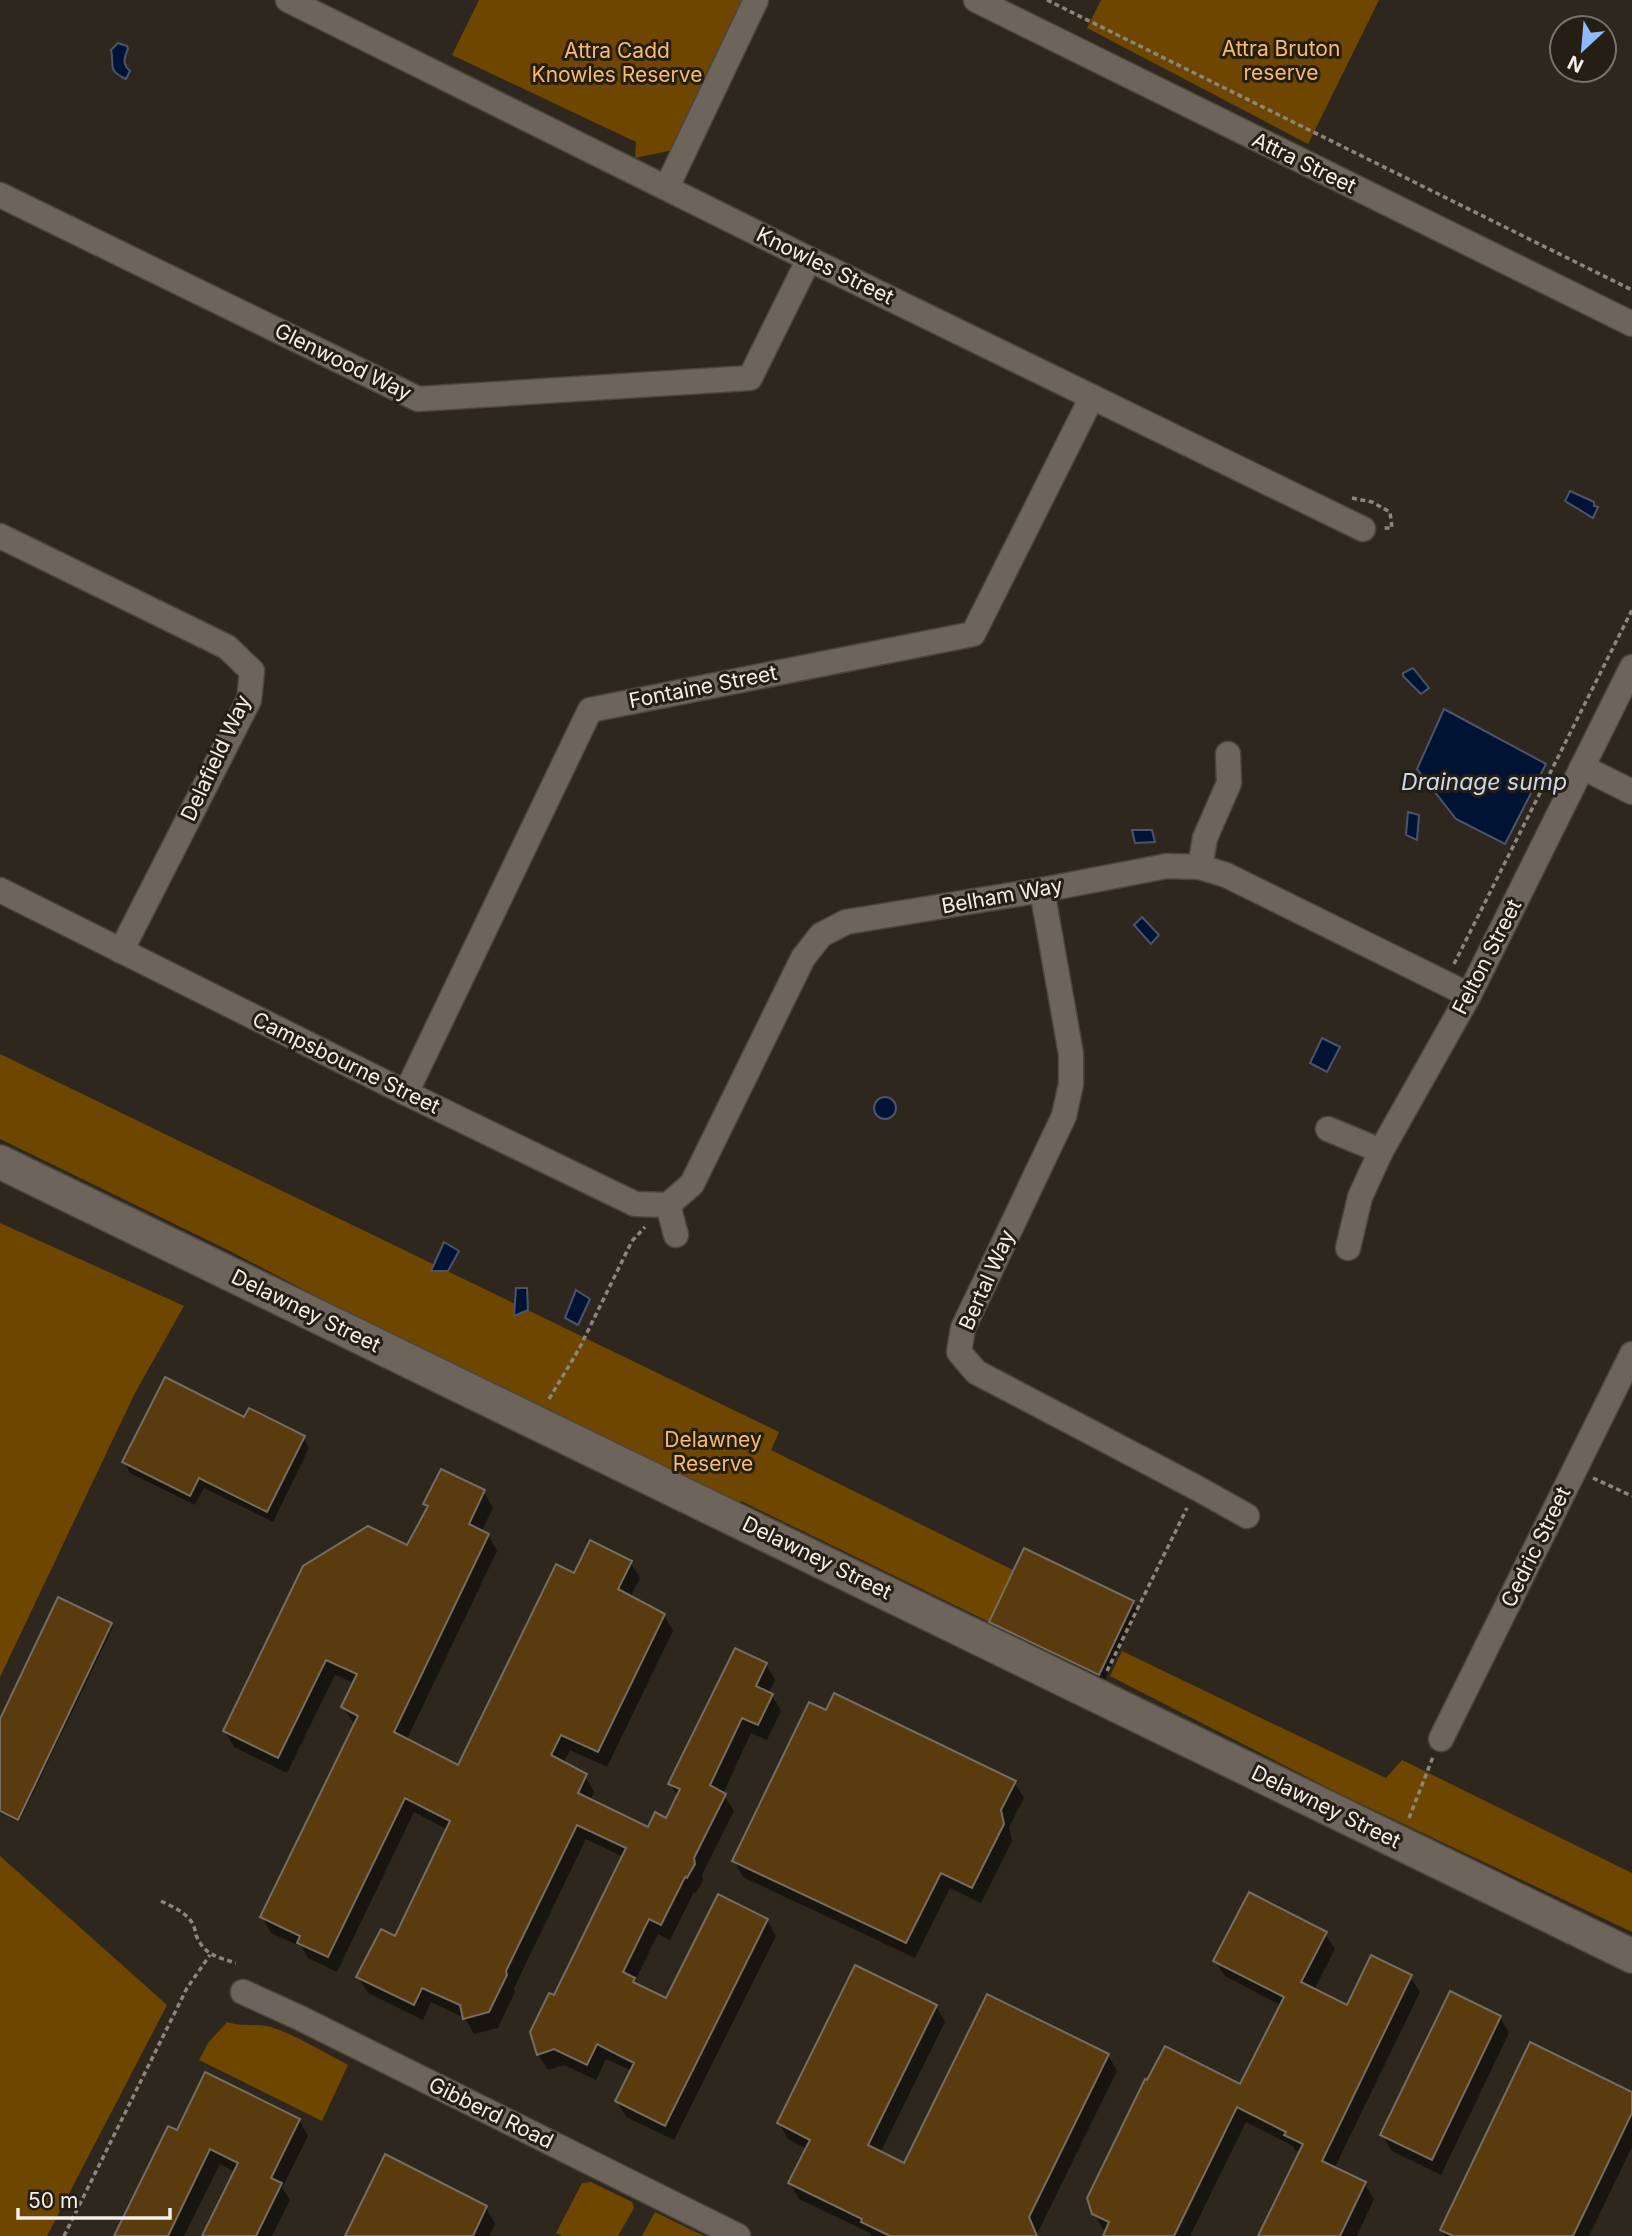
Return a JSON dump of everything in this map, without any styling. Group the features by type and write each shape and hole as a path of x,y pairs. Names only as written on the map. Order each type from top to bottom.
{"street":[{"name":"Knowles Street","path":"288,0 809,259 1363,528"},
{"path":"667,187 756,0"},
{"name":"Attra Street","path":"976,0 1632,324"},
{"name":"Glenwood Way","path":"0,195 418,399 750,377 809,259"},
{"name":"Fontaine Street","path":"406,1093 590,710 974,634 1092,397"},
{"name":"Delafield Way","path":"0,536 227,647 252,671 249,701 121,951"},
{"name":"Felton Street","path":"1348,1248 1360,1197 1381,1151 1469,995 1632,667"},
{"path":"1200,867 1205,838 1229,783 1228,754"},
{"path":"1582,767 1632,792"},
{"name":"Belham Way","path":"660,1205 692,1184 803,958 821,934 846,922 1042,890 1167,866 1200,867 1226,875 1469,995"},
{"name":"Campsbourne Street","path":"0,890 635,1204 660,1205"},
{"name":"Bertal Way","path":"1042,890 1071,1054 1071,1084 1064,1116 963,1328 959,1352 976,1372 1247,1516"},
{"path":"1328,1129 1381,1151"},
{"name":"Delawney Street","path":"0,1162 1632,1956"},
{"path":"660,1205 676,1235"},
{"name":"Cedric Street","path":"1441,1739 1632,1354"},
{"name":"Gibberd Road","path":"243,1992 738,2236"}],"path":[{"path":"1047,0 1632,290"},
{"path":"1452,967 1632,610"},
{"path":"545,1405 579,1349 632,1241 645,1229 660,1205"},
{"path":"1575,1469 1632,1496"},
{"path":"1103,1678 1197,1488"},
{"path":"1405,1828 1441,1739"},
{"path":"161,1901 188,1918 210,1955 236,1962"},
{"path":"64,2236 187,1988 210,1955"}],"green space":[{"name":"Attra Cadd Knowles Reserve","path":"479,0 742,0 673,150 635,158 636,142 452,55"},
{"name":"Attra Bruton reserve","path":"1101,0 1379,0 1308,144 1087,28"},
{"name":"Delawney Reserve","path":"0,1054 779,1432 771,1450 1013,1570 989,1622 741,1501 733,1514 228,1250 0,1139"},
{"path":"0,1223 184,1306 135,1393 0,1677"},
{"path":"1122,1651 1386,1778 1402,1760 1632,1873 1632,1932 1340,1794 1110,1676"},
{"path":"0,1856 167,2005 47,2236 0,2236"},
{"path":"227,2022 271,2027 348,2065 322,2121 199,2060 208,2043"},
{"path":"591,2182 632,2202 634,2208 618,2236 562,2236 556,2233 582,2183"},
{"path":"655,2212 704,2236 642,2236"}],"water":[{"path":"118,43 128,49 124,61 130,71 126,79 112,67 111,50"},
{"path":"1570,491 1594,502 1594,506 1598,507 1593,518 1565,501"},
{"path":"1413,668 1429,688 1421,694 1403,676 1403,673"},
{"name":"Drainage sump","path":"1444,709 1546,764 1505,844 1456,819 1417,769"},
{"path":"1408,812 1419,815 1417,840 1406,835"},
{"path":"1132,830 1152,830 1155,842 1135,843"},
{"path":"1142,917 1159,935 1151,944 1134,925"},
{"path":"1322,1038 1340,1047 1327,1072 1310,1063"},
{"path":"885,1097 893,1100 896,1108 893,1116 885,1119 877,1116 874,1108 877,1100"},
{"path":"444,1242 459,1251 448,1271 431,1271"},
{"path":"516,1288 527,1288 528,1310 514,1316"},
{"path":"576,1290 590,1299 578,1325 565,1318"}],"building":[{"path":"165,1377 244,1417 249,1408 305,1436 267,1512 199,1478 190,1496 122,1462"},
{"path":"441,1469 485,1490 469,1524 489,1534 394,1732 458,1765 556,1564 574,1573 590,1540 632,1561 618,1589 665,1614 598,1752 561,1735 551,1755 587,1774 578,1793 648,1827 655,1812 666,1818 680,1789 668,1784 735,1648 767,1663 756,1686 773,1694 758,1725 742,1718 710,1785 726,1794 694,1858 695,1864 687,1878 685,1877 661,1925 649,1919 623,1972 635,1978 633,1982 666,1998 718,1894 768,1919 665,2126 615,2101 634,2063 597,2044 587,2065 554,2049 537,2055 530,2032 549,1993 554,1995 626,1848 577,1825 489,2012 463,2019 460,2005 422,1988 414,2005 356,1977 381,1929 395,1936 450,1821 405,1798 328,1957 297,1943 300,1936 260,1917 358,1716 341,1707 357,1674 326,1660 278,1758 223,1731 303,1566 368,1526 407,1545 428,1506 423,1504"},
{"path":"1024,1548 1134,1601 1099,1675 989,1622"},
{"path":"58,1597 112,1623 18,1820 0,1811 0,1719"},
{"path":"834,1693 1016,1781 1001,1810 1004,1824 972,1888 941,1873 906,1943 732,1861 809,1702 826,1710"},
{"path":"1249,1892 1327,1932 1301,1982 1347,2005 1371,1955 1412,1975 1322,2161 1366,2182 1340,2236 1258,2236 1303,2144 1284,2135 1286,2132 1237,2107 1174,2236 1103,2236 1109,2222 1092,2214 1087,2198 1145,2079 1147,2080 1165,2046 1240,2084 1284,1997 1213,1961"},
{"path":"855,1965 937,2005 868,2145 904,2163 987,1994 1109,2054 1029,2217 1037,2236 890,2236 861,2222 862,2219 788,2183 810,2140 777,2123"},
{"path":"1450,1991 1501,2016 1432,2160 1380,2135"},
{"path":"1530,2042 1632,2092 1632,2113 1573,2236 1453,2236 1440,2230"},
{"path":"205,2072 300,2119 271,2178 282,2183 256,2236 202,2236 238,2163 210,2149 168,2236 114,2236 168,2126 177,2130"},
{"path":"385,2154 487,2206 473,2236 345,2236"}]}
